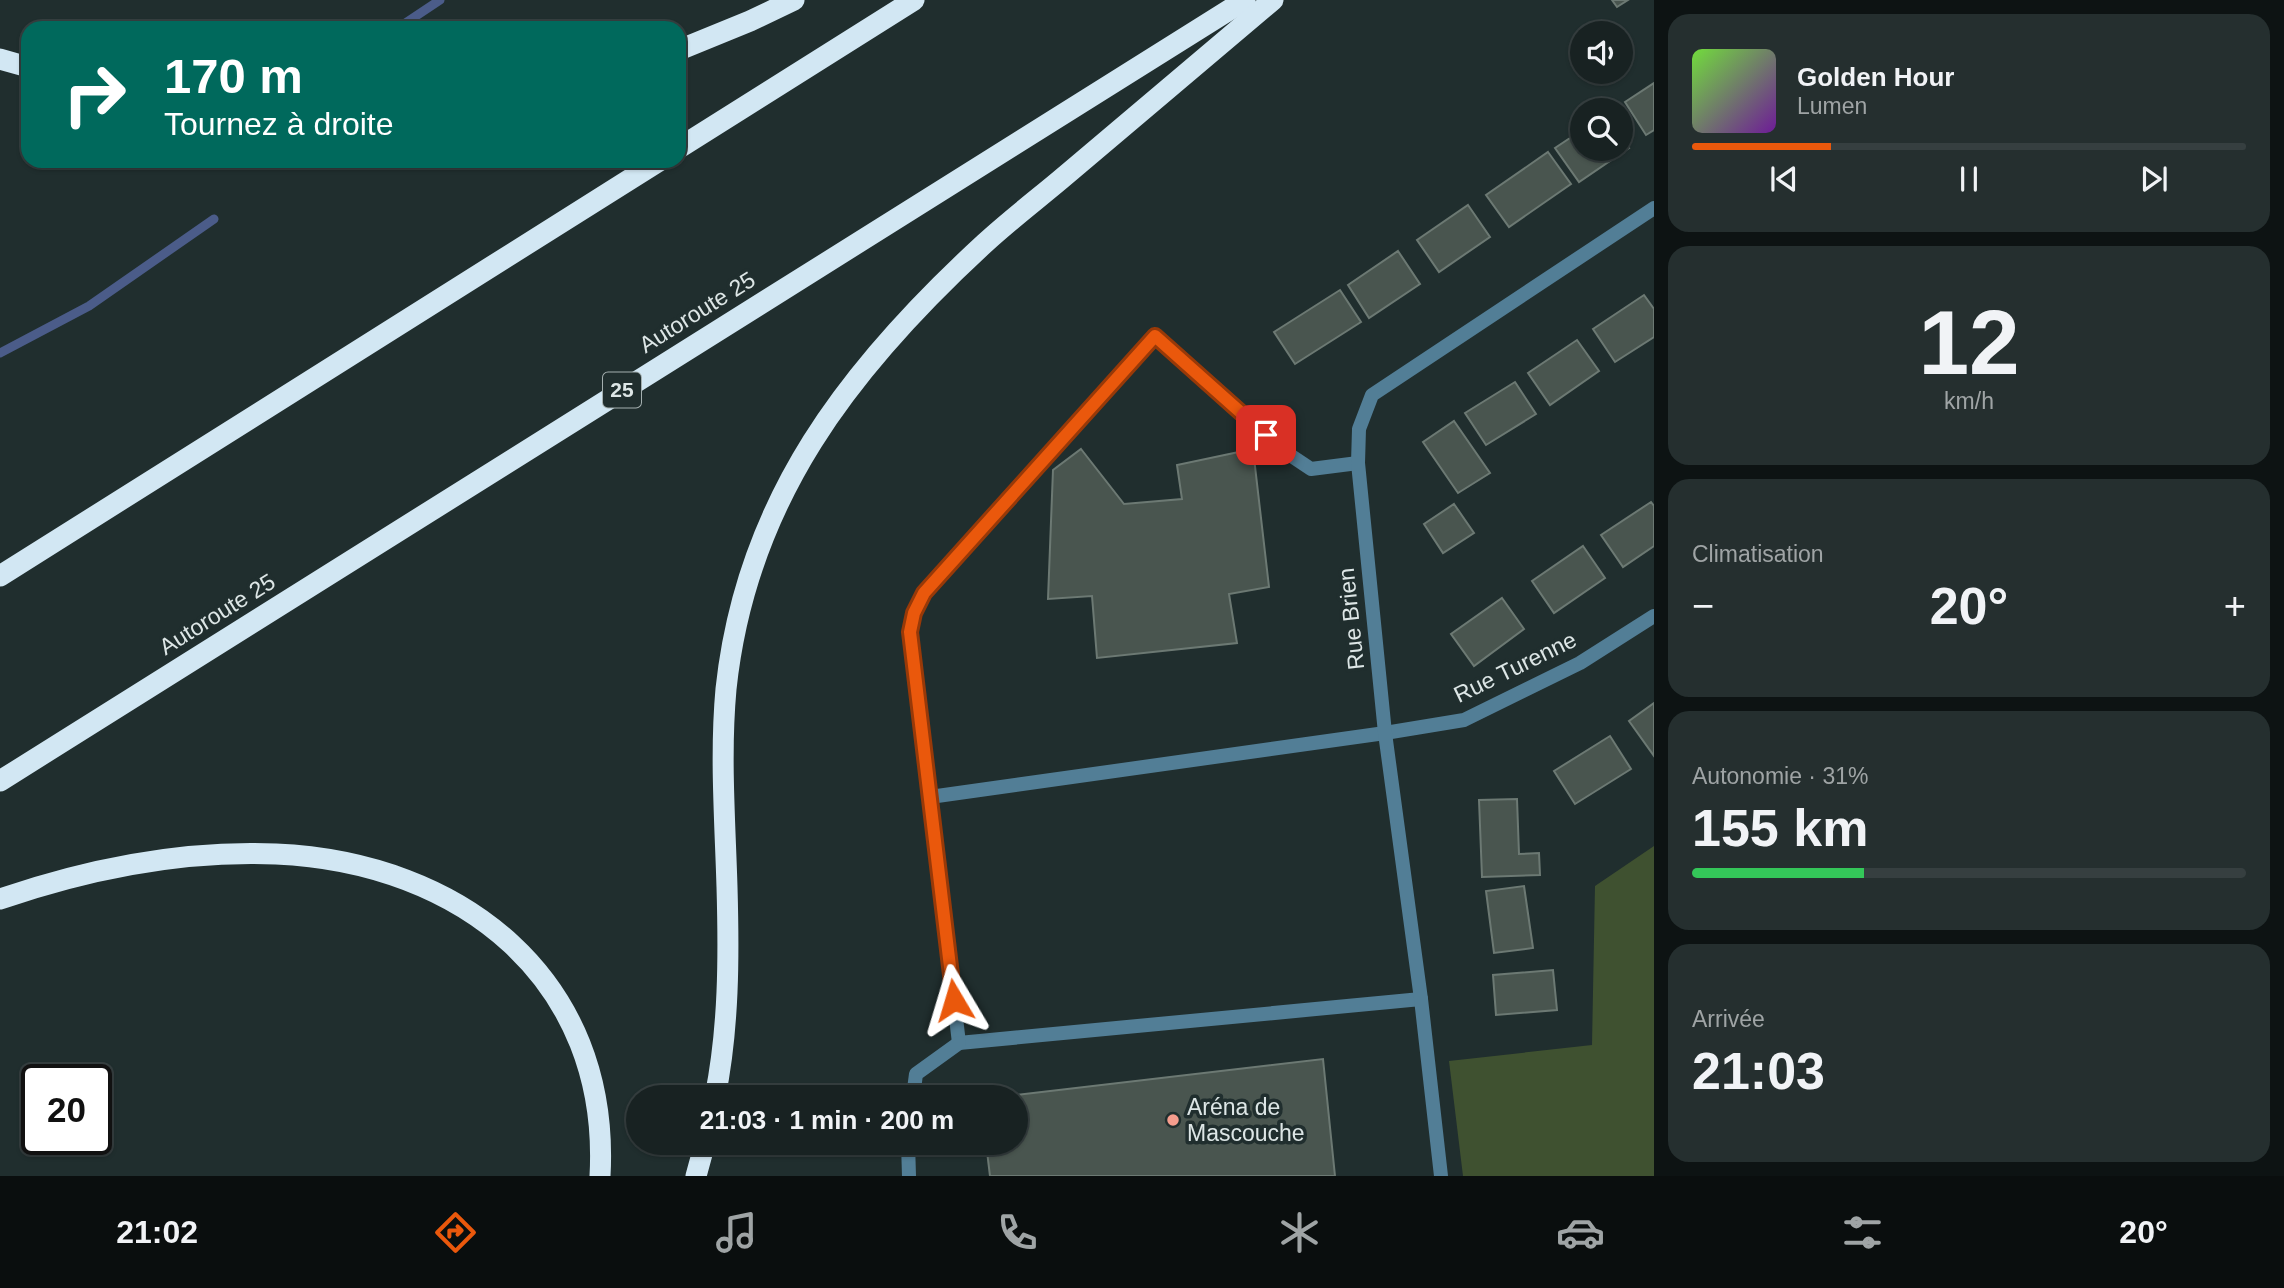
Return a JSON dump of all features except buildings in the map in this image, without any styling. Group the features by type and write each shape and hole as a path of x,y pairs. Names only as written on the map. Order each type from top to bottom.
{"highway":[{"path":"686,47 794,0"},
{"path":"686,144 914,0"},
{"name":"Autoroute 25","path":"0,781 1245,0"},
{"path":"717,1085 722,1053 727,960 723,763 727,687 736,629 748,579 759,544 780,498 809,445 841,398 885,344 945,281 1012,220 1273,0"},
{"path":"0,59 21,65"},
{"path":"0,576 648,168"},
{"path":"0,899 91,872 166,859 239,854 298,856 345,862 377,870 432,892 482,920 520,951 535,967 568,1016 580,1043 595,1100 600,1176"},
{"path":"696,1176 702,1155"}],"street":[{"name":"Rue Brien","path":"1441,1176 1421,999 1385,733 1358,463 1360,429 1372,395 1654,208"},
{"path":"959,1043 910,632 924,593 1155,336 1284,451 1311,469 1358,463"},
{"name":"Rue Turenne","path":"930,797 1464,720 1580,663 1654,616"},
{"path":"915,1085 916,1074 959,1043 1421,999"},
{"path":"908,1155 909,1176"}],"green space":[{"path":"1654,846 1654,1176 1463,1176 1449,1061 1592,1045 1595,886"}],"waterway":[{"path":"408,21 440,0"},
{"path":"0,353 89,306 214,219"}],"place":[{"name":"Aréna de Mascouche","path":"1173,1120"}],"route":[{"path":"954,1000 910,632 914,613 924,593 1155,336 1266,435"}]}
